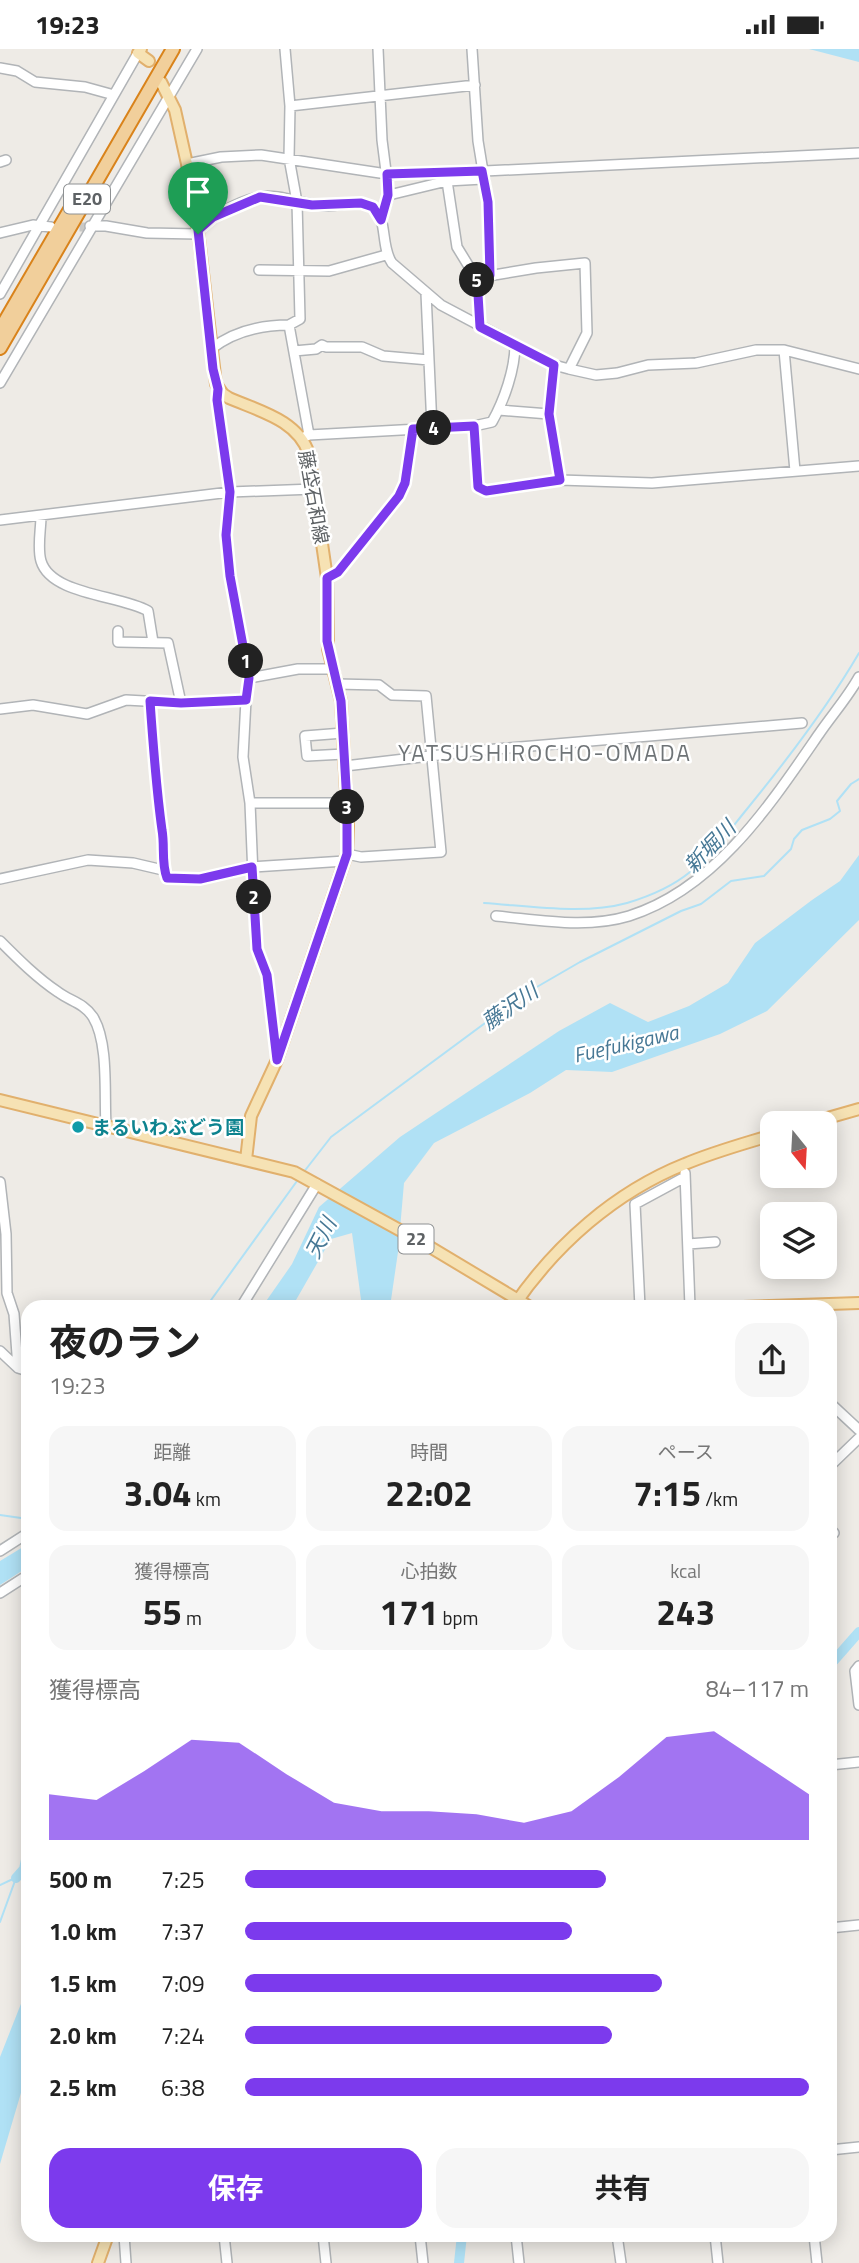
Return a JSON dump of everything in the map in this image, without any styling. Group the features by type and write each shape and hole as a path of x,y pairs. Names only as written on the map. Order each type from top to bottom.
{"highway":[{"name":"E20","path":"0,330 164,49"},
{"name":"E20","path":"0,348 173,49"}],"main road":[{"path":"139,51 149,61"},
{"path":"161,82 175,110 187,164 218,389"},
{"name":"藤垈石和線","path":"218,389 229,398 284,422 305,436 327,578 327,641 337,684 347,803 346,857 277,1060 251,1116 246,1160"},
{"name":"22","path":"0,1100 294,1172 425,1244 511,1300"},
{"path":"837,1115 859,1109"},
{"path":"516,1300 553,1257 593,1219 643,1184 682,1164 760,1139"},
{"path":"837,1304 859,1303"},
{"path":"98,2263 106,2242"}],"street":[{"path":"0,383 25,333 197,49"},
{"path":"211,349 239,332 269,325 289,325 300,319 297,202 289,158 290,106 285,49"},
{"path":"378,49 382,140 388,195 381,220"},
{"path":"472,49 482,175 488,202 490,275"},
{"path":"0,294 139,51"},
{"path":"0,68 17,71 35,82 85,87 114,95"},
{"path":"290,106 475,85"},
{"path":"187,164 240,155 289,158 387,174 482,175 859,153"},
{"path":"388,195 482,175"},
{"path":"447,181 457,247 477,278 480,327"},
{"path":"89,226 147,233 198,232 213,217 260,197 328,205 361,203 373,207 381,220 386,255 399,271 441,305 554,365 596,375 648,365 696,363 756,350 785,350 859,369"},
{"path":"0,233 40,225 51,227"},
{"path":"259,270 329,271 386,255"},
{"path":"477,278 585,263 587,333 569,369"},
{"path":"426,293 432,428"},
{"path":"289,325 305,436 474,426 492,422 499,410 515,345"},
{"path":"294,351 316,349 322,345 326,348 362,347 383,356 429,360"},
{"path":"785,350 795,471"},
{"path":"554,365 549,414 560,480"},
{"path":"218,389 217,400 230,492 226,535 230,576 249,678 243,757 250,803 257,949 267,975 277,1060"},
{"path":"499,410 549,414"},
{"path":"474,426 478,487 486,491 560,480 652,483 859,466"},
{"path":"327,578 338,572 399,496 405,483 413,429"},
{"path":"0,520 230,492 314,489"},
{"path":"41,516 40,559 47,573 60,583 148,611 153,642"},
{"path":"118,631 118,642 168,643 181,703"},
{"path":"249,678 298,669 333,669"},
{"path":"496,916 575,924 627,916 674,895 705,872 747,833 859,677"},
{"path":"150,701 158,807 163,832 163,870 167,878 200,879 252,867 346,857 441,852 426,696 392,695 379,685 337,684"},
{"path":"0,709 33,705 88,714 126,700 181,703 246,700"},
{"path":"345,766 432,755 802,723"},
{"path":"343,733 305,736 307,756 344,754"},
{"path":"250,803 347,803"},
{"path":"0,879 88,860 133,863 163,870"},
{"path":"0,941 32,972 60,994 82,1005 93,1017 103,1055 106,1125"},
{"path":"682,1164 685,1177 690,1300"},
{"path":"640,1300 635,1204 685,1177"},
{"path":"0,1182 6,1234 8,1293 14,1314 18,1368"},
{"path":"244,1300 316,1183"},
{"path":"688,1244 715,1242"},
{"path":"0,1351 21,1369"},
{"path":"837,1410 859,1430"},
{"path":"837,1459 859,1439"},
{"path":"0,1551 21,1538"},
{"path":"0,1593 21,1580"},
{"path":"859,1666 855,1671 859,1705"},
{"path":"837,1764 859,1762"},
{"path":"837,1927 859,1925"},
{"path":"837,2149 859,2147"},
{"path":"124,2242 126,2263"},
{"path":"224,2242 227,2263"},
{"path":"324,2242 326,2263"},
{"path":"421,2242 423,2263"},
{"path":"517,2242 519,2263"},
{"path":"618,2242 621,2263"},
{"path":"716,2242 718,2263"},
{"path":"815,2242 817,2263"}],"water":[{"path":"809,49 859,49 859,62"},
{"path":"859,855 859,920 767,1011 720,1034 612,1072 566,1070 530,1093 434,1143 404,1183 391,1300 361,1300 352,1233 331,1239 296,1300 267,1300 292,1264 319,1207 400,1137 559,1031 610,1003 648,1022 689,1006 728,983 755,943 840,881"},
{"path":"21,1548 21,1572 0,1585 0,1561"},
{"path":"21,2004 21,2093 0,2164 0,2057"}],"waterway":[{"name":"新堀川","path":"484,903 556,909 610,907 651,894 683,877 713,850 777,772 820,714 859,653"},
{"name":"藤沢川","path":"303,1173 331,1137 523,995 580,962 681,911 701,904 731,881 764,876 791,849 794,839 802,830 830,819 840,811 837,801 851,784 859,779"},
{"name":"藤沢川","path":"211,1300 297,1181"},
{"name":"藤沢川","path":"0,1515 21,1518"},
{"path":"837,1657 859,1632"},
{"path":"16,1878 21,1872"},
{"path":"0,1885 15,1878"},
{"path":"0,1922 16,1878"},
{"path":"459,2263 461,2242"}],"tunnel":[{"path":"66,227 85,227"}],"place":[{"name":"まるいわぶどう園","path":"78,1127"}],"district":[{"name":"YATSUSHIROCHO-OMADA","path":"545,753"}],"route":[{"path":"482,171 488,202 490,275 477,278 480,327 554,365 549,414 560,480 486,491 478,487 474,426 413,429 405,483 399,496 338,572 327,578 327,641 341,701 347,854 277,1060 267,975 257,949 252,867 200,879 167,878 163,870 163,832 158,807 150,701 181,703 246,700 249,678 230,576 226,535 230,492 198,234 205,222 213,217 260,197 312,205 361,203 373,207 381,220 388,195 387,174 482,171"}],"water label":[{"name":"Fuefukigawa","path":"626,1044"},
{"name":"天川","path":"321,1238"}]}
